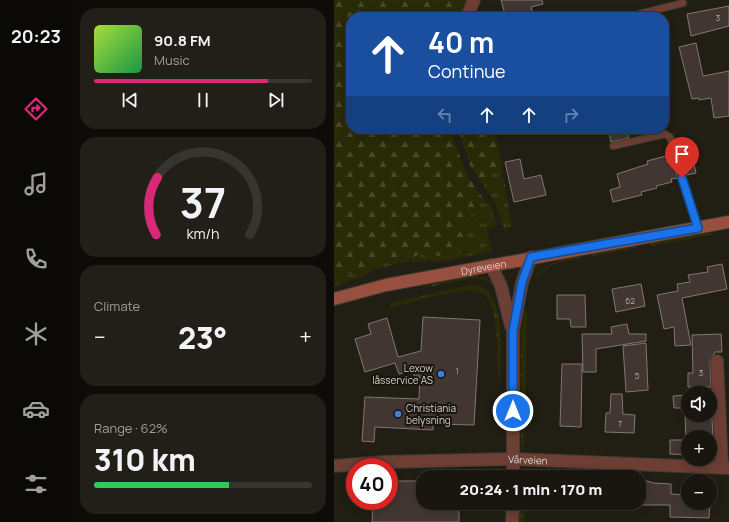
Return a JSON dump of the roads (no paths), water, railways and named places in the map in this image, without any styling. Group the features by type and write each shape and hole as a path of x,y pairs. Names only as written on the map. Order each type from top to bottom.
{"main road":[{"name":"Dyreveien","path":"334,299 386,285 491,264 729,222"}],"street":[{"path":"469,12 474,0"},
{"path":"513,470 513,331 522,282 531,257"},
{"path":"491,264 501,286 513,331"},
{"name":"Vårveien","path":"334,466 385,462 513,459 725,468 717,361"},
{"path":"512,510 512,522"}],"lane":[{"path":"644,12 669,2 683,3"},
{"path":"613,146 665,134 670,137 698,228"}],"place":[{"name":"Lexow låsservice AS","path":"441,374"},
{"name":"Christiania belysning","path":"398,414"}]}
